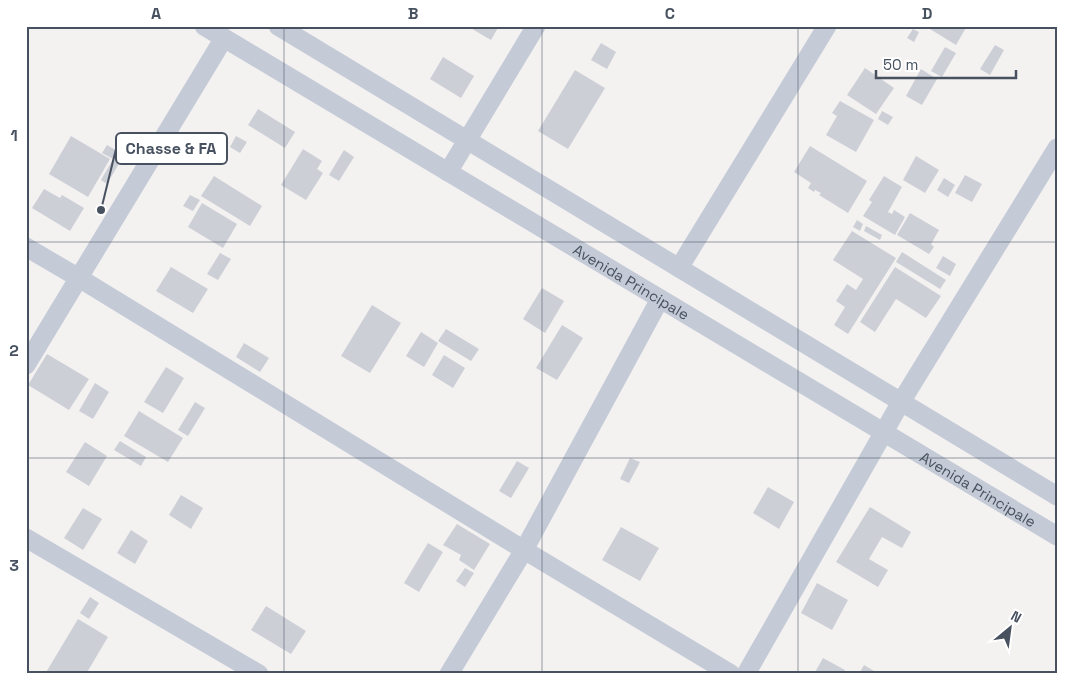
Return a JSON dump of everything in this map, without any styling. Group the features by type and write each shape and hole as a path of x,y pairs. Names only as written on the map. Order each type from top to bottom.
{"street":[{"name":"Avenida Principale","path":"204,26 1057,536"},
{"path":"278,26 1057,496"},
{"path":"448,172 536,26"},
{"path":"679,268 828,26"},
{"path":"26,366 224,38"},
{"path":"746,674 901,402 1057,148"},
{"path":"26,247 731,674"},
{"path":"449,674 524,550 660,299"},
{"path":"26,538 259,674"}],"building":[{"path":"467,26 499,26 491,40"},
{"path":"925,26 967,26 956,45"},
{"path":"913,29 919,32 914,42 907,38"},
{"path":"601,43 616,52 607,69 591,60"},
{"path":"995,45 1004,50 990,75 980,69"},
{"path":"945,47 956,53 942,77 931,71"},
{"path":"443,57 474,76 461,98 430,79"},
{"path":"865,68 894,88 876,114 847,95"},
{"path":"921,69 937,79 922,105 906,96"},
{"path":"575,70 605,88 568,149 538,131"},
{"path":"840,101 874,120 856,152 826,135 837,116 832,113"},
{"path":"258,109 295,132 285,148 248,125"},
{"path":"882,111 893,117 888,125 878,119"},
{"path":"71,136 110,159 88,197 49,174"},
{"path":"236,136 247,142 240,153 230,147"},
{"path":"107,145 124,155 107,184 101,180 113,159 102,153"},
{"path":"810,146 867,181 848,213 819,195 821,193 815,190 814,192 808,188 811,183 794,172"},
{"path":"303,149 322,161 317,169 323,173 306,200 281,185"},
{"path":"344,150 354,157 339,181 329,175"},
{"path":"916,156 939,170 925,193 903,180"},
{"path":"965,175 982,184 972,202 955,193"},
{"path":"214,176 262,206 250,226 201,196"},
{"path":"884,176 902,187 888,212 892,214 894,210 905,217 895,235 863,216 872,202 869,200"},
{"path":"944,178 955,185 948,197 937,190"},
{"path":"44,189 60,198 62,195 84,208 70,231 32,208"},
{"path":"190,195 200,200 193,211 183,206"},
{"path":"202,203 237,224 223,248 188,227"},
{"path":"910,213 939,230 931,244 934,247 929,254 897,235"},
{"path":"857,220 863,224 860,231 853,227"},
{"path":"866,226 882,235 880,240 864,231"},
{"path":"852,231 896,258 848,334 834,325 845,307 836,301 847,284 856,290 863,279 833,260"},
{"path":"902,252 946,280 940,289 896,262"},
{"path":"220,253 231,259 218,280 207,274"},
{"path":"943,256 956,264 950,276 936,268"},
{"path":"171,267 208,289 193,313 156,291"},
{"path":"895,267 941,296 926,318 896,299 875,332 860,322"},
{"path":"542,288 564,301 545,333 523,319"},
{"path":"372,305 401,323 370,373 341,356"},
{"path":"562,325 583,338 557,380 536,368"},
{"path":"446,329 479,349 471,361 438,341"},
{"path":"421,332 438,343 424,367 406,356"},
{"path":"244,343 269,358 260,372 236,357"},
{"path":"47,354 89,379 69,410 28,385"},
{"path":"444,355 465,368 453,388 432,375"},
{"path":"166,367 184,378 163,413 144,402"},
{"path":"95,383 109,392 93,419 79,411"},
{"path":"195,402 205,408 188,436 178,430"},
{"path":"139,411 183,438 168,462 124,436"},
{"path":"120,441 146,457 141,466 114,450"},
{"path":"85,442 107,456 89,486 66,472"},
{"path":"630,458 640,462 629,483 620,479"},
{"path":"517,461 529,468 511,498 499,491"},
{"path":"768,487 794,502 779,529 753,513"},
{"path":"181,495 203,508 191,529 169,515"},
{"path":"870,507 911,532 902,548 882,537 869,559 888,570 878,587 836,562"},
{"path":"83,508 102,519 83,550 64,538"},
{"path":"457,524 490,544 474,570 459,560 461,555 443,545"},
{"path":"621,527 659,548 640,581 602,560"},
{"path":"131,530 148,541 135,564 117,553"},
{"path":"428,543 443,552 419,592 404,583"},
{"path":"465,568 474,573 465,587 456,581"},
{"path":"817,583 848,600 832,630 801,613"},
{"path":"90,597 99,603 89,619 80,613"},
{"path":"266,606 306,631 291,654 251,630"},
{"path":"78,619 108,637 86,674 45,674"},
{"path":"823,658 845,670 843,674 814,674"},
{"path":"864,665 879,674 859,674"}],"place":[{"name":"Chasse & FA","path":"101,210"}]}
